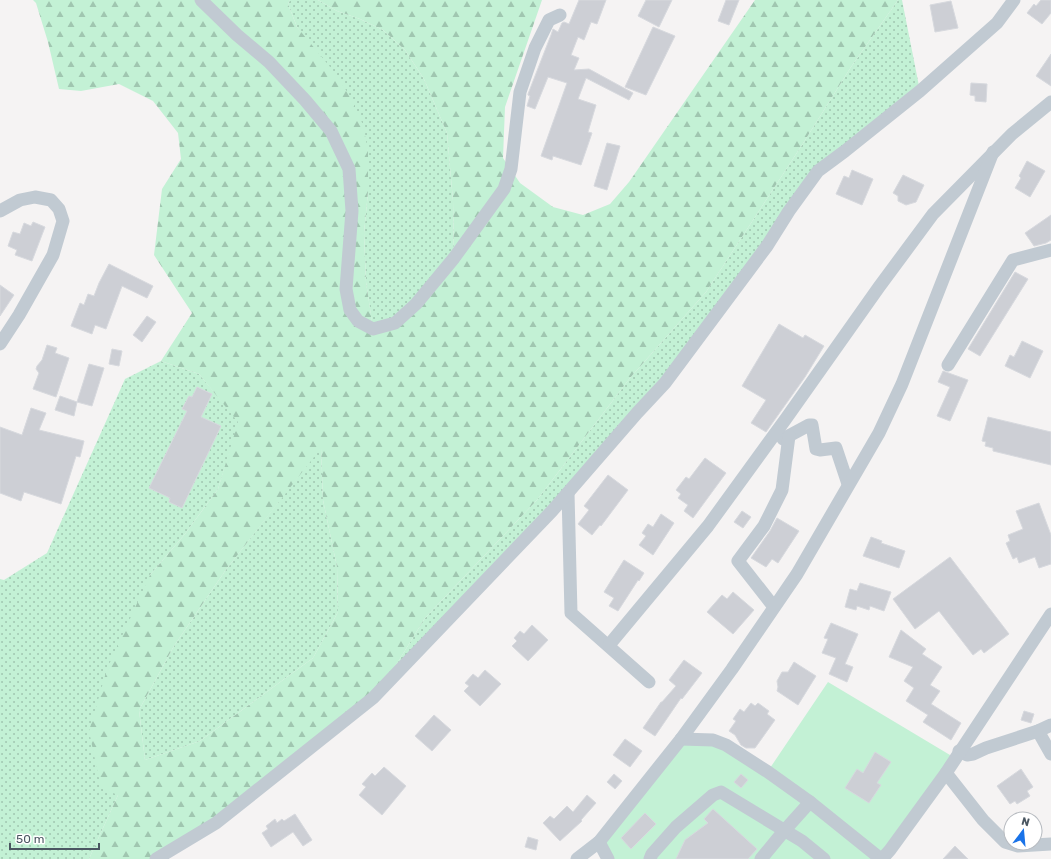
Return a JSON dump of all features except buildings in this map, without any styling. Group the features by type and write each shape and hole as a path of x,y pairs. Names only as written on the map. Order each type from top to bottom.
{"street":[{"path":"201,0 237,35 268,62 306,100 331,131 349,169 352,210 346,289 350,310 358,321 373,328 395,323 416,304 454,258 504,189 511,169 520,92 535,48 549,20 560,15"},
{"path":"156,859 216,823 374,698 552,511 665,383 767,246 789,211 818,171 920,91 997,23 1014,0"},
{"path":"609,645 708,526 933,214 993,152 1012,134 1051,102"},
{"path":"577,859 599,842 681,739 732,670 796,574 879,433 902,384 993,152"},
{"path":"0,211 20,200 35,197 51,200 59,209 63,221 53,255 19,315 0,344"},
{"path":"948,365 1013,260 1051,250"},
{"path":"764,449 812,424 816,449 836,448 848,484"},
{"path":"774,608 738,560 764,526 782,490 790,436"},
{"path":"568,493 571,613 609,645 649,682"},
{"path":"681,739 713,740 726,745 768,772 810,802 882,859 946,773 959,751 1051,614"},
{"path":"959,751 967,755 973,754 986,748 1038,732 1051,725"},
{"path":"1038,732 1051,754"},
{"path":"946,773 983,820 1005,842 1018,846 1051,844"},
{"path":"650,859 652,854 676,827 713,795 721,792 802,841 824,859"},
{"path":"766,858 784,831 810,802"},
{"path":"599,842 608,859"}],"green space":[{"path":"33,0 290,0 288,4 297,27 335,73 351,98 363,125 368,151 368,192 364,233 366,282 373,328 395,323 454,258 453,201 447,133 424,79 405,50 383,30 360,19 337,11 318,0 542,0 505,107 503,158 520,183 553,207 583,215 610,204 629,182 755,0 898,0 851,67 706,292 630,378 537,500 425,618 380,691 304,753 156,859 89,859 118,795 101,788 89,731 107,669 150,575 185,534 218,489 238,422 199,374 161,361 192,313 154,255 162,189 181,159 178,133 153,101 119,84 81,91 59,89 48,42 36,3","holes":["321,448 323,500 337,567 338,612 313,658 200,741 145,760 139,710 174,646 225,571"]},
{"path":"290,0 318,0 337,11 360,19 383,30 405,50 424,79 447,133 453,201 454,258 416,304 373,329 366,282 364,233 368,192 368,151 310,45 297,27 288,4"},
{"path":"898,0 902,0 920,91 818,171 681,363 380,691 425,618 537,500 630,378 706,292 851,67"},
{"path":"161,361 199,374 239,422 218,489 185,534 150,575 118,795 89,859 0,859 0,579 4,580 47,553 125,379"},
{"path":"321,447 323,500 337,567 338,612 313,658 200,741 145,760 139,710 174,646 225,571"},
{"path":"828,682 955,758 882,859 608,859 599,842 681,739 713,740 768,771"}]}
